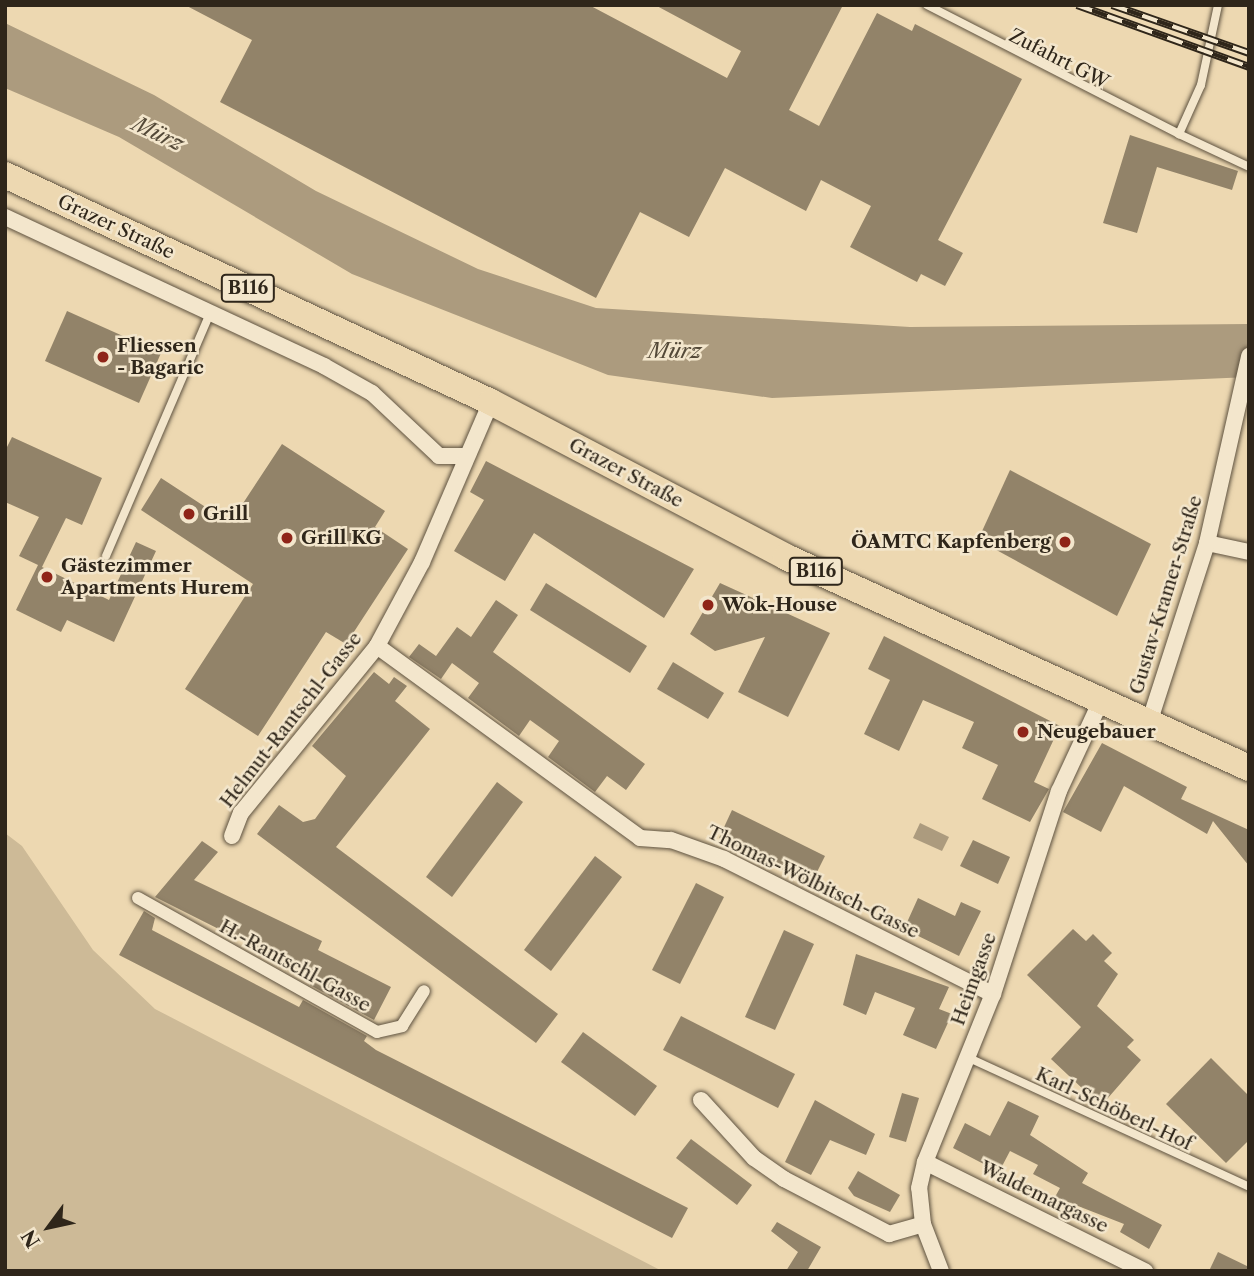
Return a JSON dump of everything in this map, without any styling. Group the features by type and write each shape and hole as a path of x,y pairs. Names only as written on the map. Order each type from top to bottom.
{"main road":[{"name":"Grazer Straße","path":"5,175 491,402 786,557 1099,705 1149,723 1249,768"}],"street":[{"name":"Grazer Straße","path":"5,217 372,393 439,457 465,456"},
{"name":"Gustav-Kramer-Straße","path":"1149,723 1207,543 1249,356"},
{"name":"Helmut-Rantschl-Gasse","path":"232,836 241,813 377,646 422,562 465,456 491,402"},
{"path":"1207,543 1249,552"},
{"name":"Thomas-Wölbitsch-Gasse","path":"377,646 640,838 671,840 724,859 993,994"},
{"name":"Heimgasse","path":"941,1271 923,1224 919,1188 925,1162 993,994 1059,791 1099,705"},
{"name":"H.-Rantschl-Gasse","path":"138,898 377,1032 402,1026 424,991"},
{"path":"701,1100 754,1158 784,1179 889,1234 923,1224"},
{"name":"Waldemargasse","path":"925,1162 1145,1271"}],"lane":[{"name":"Zufahrt GW","path":"927,5 1249,167"},
{"path":"1179,134 1201,85 1218,5"},
{"path":"106,556 210,313"},
{"name":"Karl-Schöberl-Hof","path":"967,1057 1249,1187"}],"shaded area":[{"path":"5,833 22,846 93,950 155,1009 662,1271 5,1271"}],"water":[{"name":"Mürz","path":"5,23 154,95 316,191 478,269 596,308 910,327 1249,324 1249,377 772,398 608,375 352,274 119,137 5,88"},
{"path":"920,823 949,837 942,851 913,838"}],"building":[{"path":"185,5 589,5 727,78 741,51 655,5 843,5 789,110 819,126 877,13 912,31 915,24 1022,79 938,240 963,253 945,286 921,274 917,282 850,247 871,206 821,180 806,211 725,168 689,237 640,212 596,298 220,102 252,40"},
{"path":"1130,135 1238,171 1232,190 1157,167 1137,233 1103,223"},
{"name":"Fliessen - Bagaric","path":"67,311 161,353 139,403 45,361"},
{"path":"12,437 102,478 82,525 66,518 42,567 109,600 136,542 156,551 114,642 67,620 61,632 16,610 38,565 19,556 39,517 5,502 5,451"},
{"name":"Grill KG","path":"282,444 385,511 375,527 408,549 346,644 326,632 258,736 185,689 253,584 141,510 161,478 230,523"},
{"path":"486,461 694,569 664,618 534,533 505,581 454,551 484,500 470,492"},
{"name":"ÖAMTC Kapfenberg","path":"1010,470 1151,544 1117,616 978,540"},
{"path":"546,583 647,646 630,673 530,610"},
{"path":"720,583 830,633 788,717 738,692 765,637 715,651 690,634"},
{"path":"496,600 518,615 493,652 645,764 626,790 607,776 595,792 548,757 559,741 530,720 519,736 468,698 479,683 452,663 441,679 409,657 419,644 436,656 457,627 471,637"},
{"path":"884,636 1060,726 1034,782 1049,789 1030,822 982,799 998,765 962,748 974,722 923,700 899,751 864,734 890,680 868,669"},
{"path":"673,662 724,693 708,719 657,689"},
{"path":"374,672 389,684 394,677 407,686 395,701 430,729 336,847 558,1014 536,1043 257,834 279,805 303,822 315,819 346,776 312,746"},
{"path":"1102,743 1187,787 1181,799 1249,830 1249,866 1213,821 1207,834 1124,786 1101,832 1063,812"},
{"path":"497,782 523,802 452,897 426,877"},
{"path":"732,810 825,856 811,884 719,838"},
{"path":"973,840 1010,857 998,884 960,866"},
{"path":"202,841 218,852 194,880 322,941 318,950 391,987 374,1020 310,985 314,977 155,897"},
{"path":"595,856 622,877 551,971 524,950"},
{"path":"696,883 724,897 680,984 652,970"},
{"path":"918,898 955,916 961,902 981,911 959,956 904,929"},
{"path":"144,911 155,918 152,930 299,1007 303,1000 367,1036 364,1041 376,1050 688,1208 672,1238 119,955"},
{"path":"1073,929 1086,941 1093,934 1112,953 1104,961 1118,974 1097,1006 1134,1040 1127,1047 1141,1060 1101,1106 1051,1059 1081,1027 1027,975"},
{"path":"784,930 814,944 775,1030 745,1017"},
{"path":"856,954 949,987 939,1009 952,1014 936,1049 903,1035 915,1008 875,992 866,1015 843,1005"},
{"path":"681,1016 795,1074 778,1108 663,1050"},
{"path":"583,1032 657,1086 635,1116 561,1062"},
{"path":"1211,1058 1249,1096 1249,1140 1226,1163 1166,1104"},
{"path":"902,1093 919,1098 906,1142 889,1137"},
{"path":"815,1100 875,1134 866,1155 830,1140 811,1175 785,1162"},
{"path":"1008,1101 1039,1116 1030,1135 1088,1173 1082,1183 1162,1225 1149,1249 1120,1232 1124,1224 1055,1197 1060,1188 1033,1174 1038,1165 1010,1151 999,1172 953,1148 965,1123 990,1136"},
{"path":"691,1139 752,1185 737,1205 676,1158"},
{"path":"858,1171 900,1195 890,1212 854,1196 848,1188"},
{"path":"777,1222 821,1247 807,1271 786,1271 798,1252 771,1231"},
{"path":"1218,1252 1249,1267 1249,1271 1209,1271"}],"railway":[{"path":"1077,5 1249,67"},
{"path":"1112,5 1249,53"}],"place":[{"name":"Fliessen - Bagaric","path":"103,357"},
{"name":"Grill","path":"189,514"},
{"name":"Grill KG","path":"287,538"},
{"name":"ÖAMTC Kapfenberg","path":"1065,542"},
{"name":"Gästezimmer Apartments Hurem","path":"47,577"},
{"name":"Wok-House","path":"708,605"},
{"name":"Neugebauer","path":"1023,732"}]}
